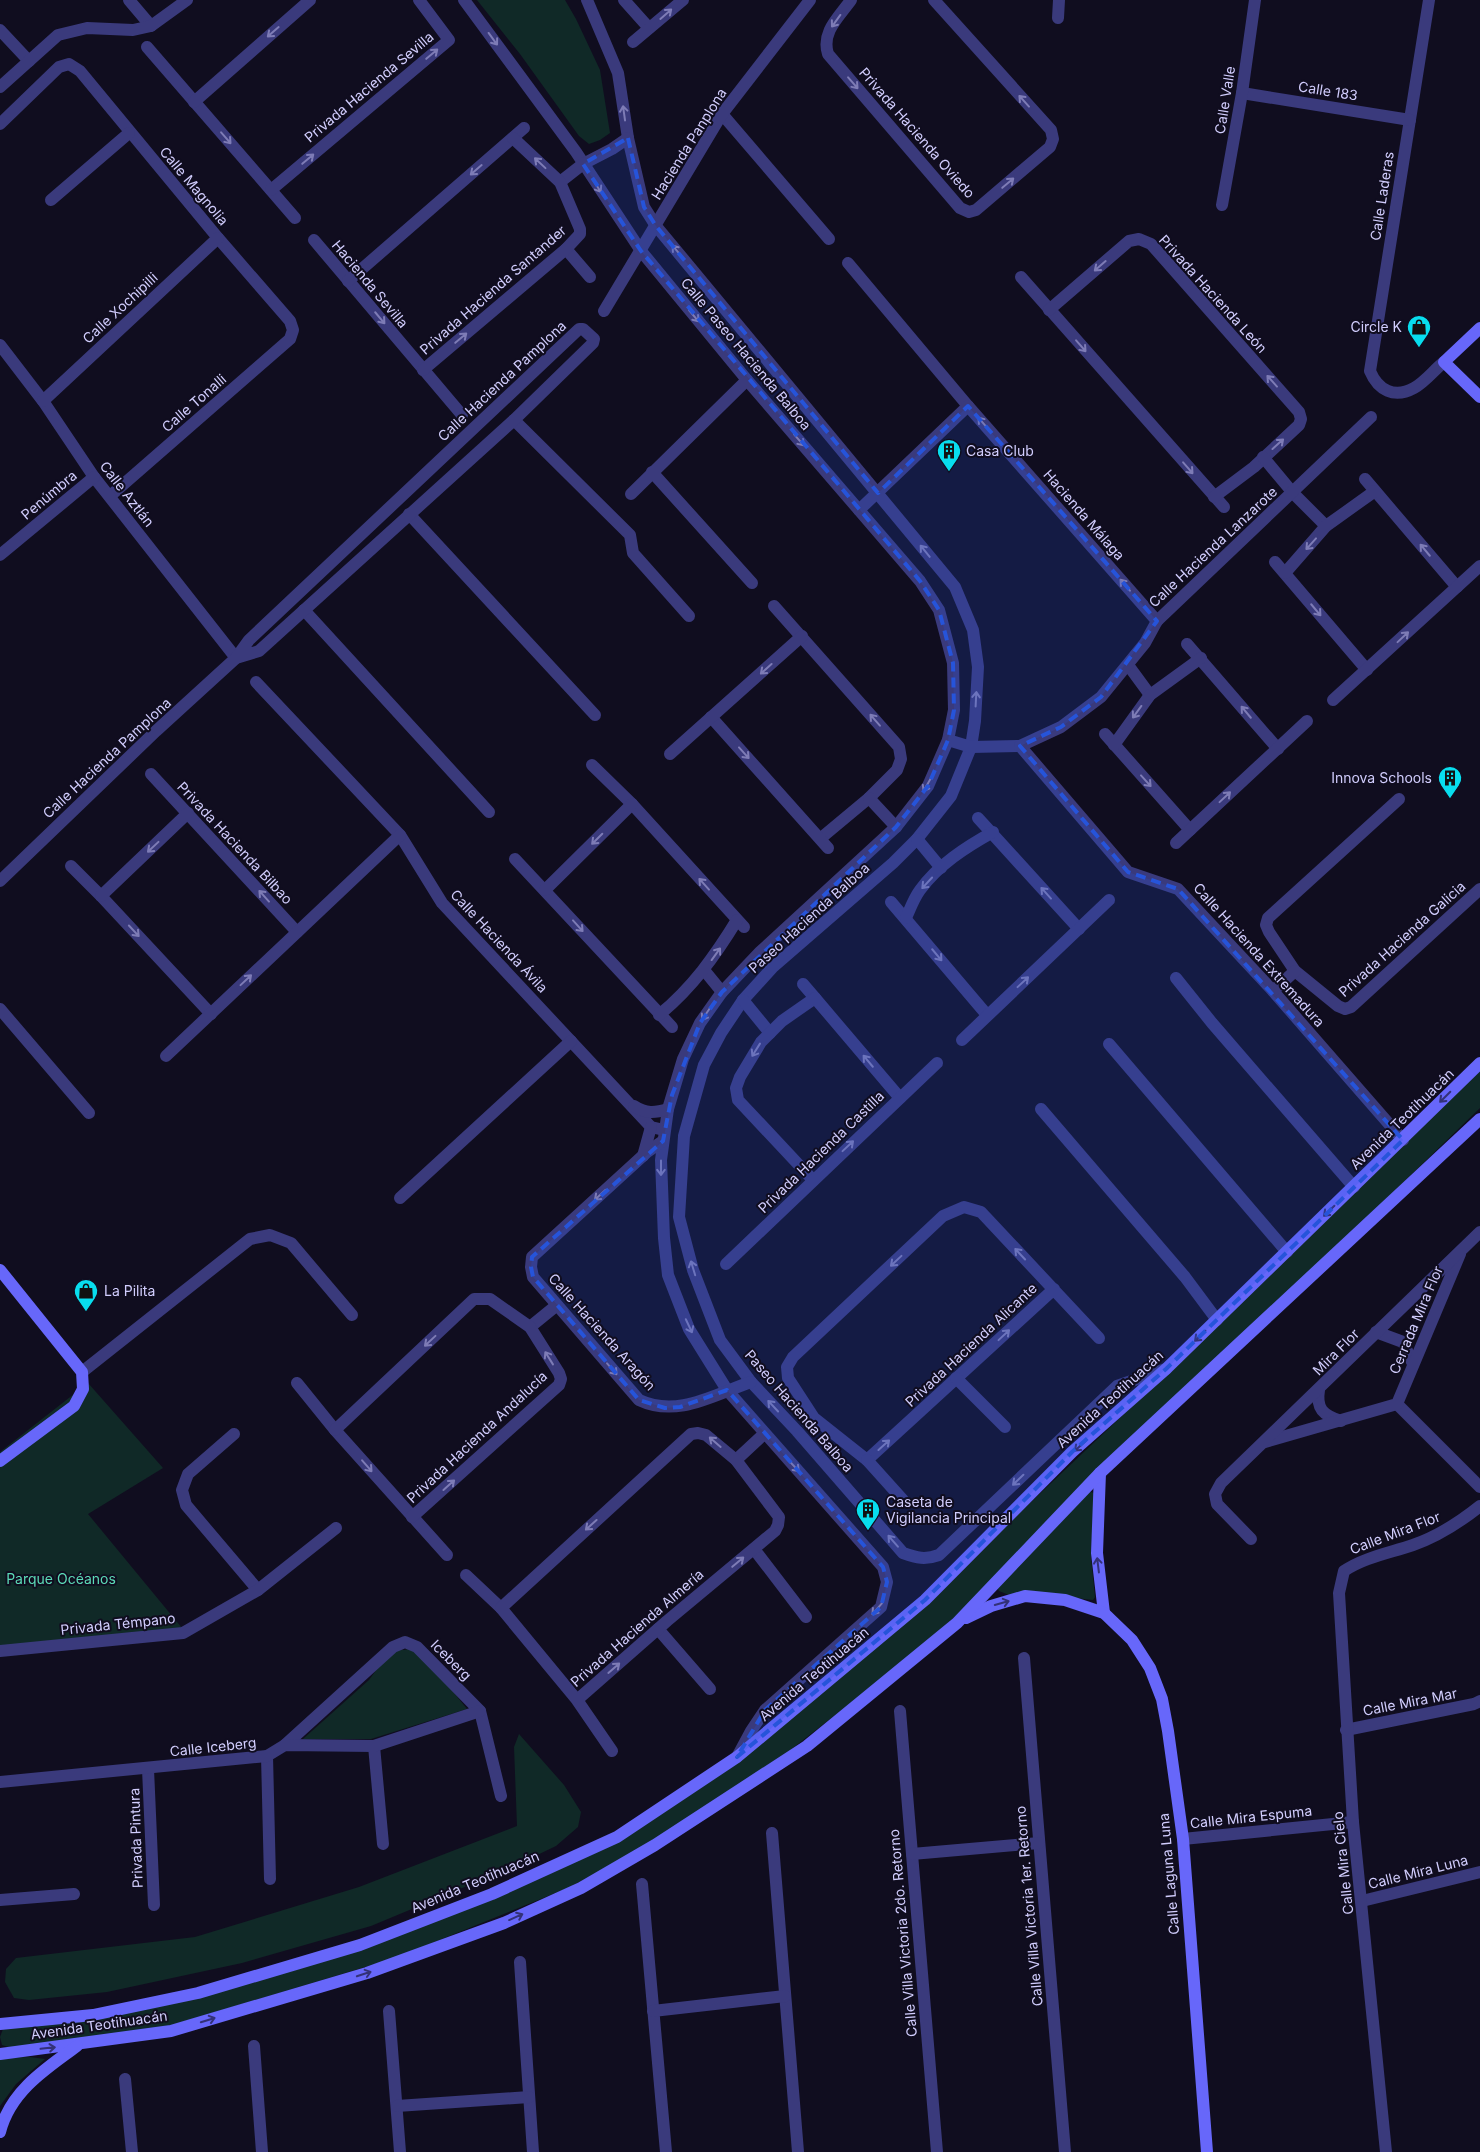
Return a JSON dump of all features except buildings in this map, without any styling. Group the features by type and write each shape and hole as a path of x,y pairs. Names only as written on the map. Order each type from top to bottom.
{"main road":[{"path":"1480,328 1444,362 1480,397"},
{"name":"Avenida Teotihuacán","path":"0,2024 93,2014 198,1993 360,1945 492,1894 617,1837 737,1757 925,1600 1072,1452 1166,1369 1480,1063"},
{"name":"Avenida Teotihuacán","path":"0,2054 79,2045 171,2031 367,1973 504,1923 581,1888 655,1845 807,1746 957,1623 1100,1473 1480,1119"},
{"path":"0,1270 82,1372 83,1389 74,1406 0,1461"},
{"path":"1100,1473 1097,1553 1104,1613"},
{"name":"Calle Laguna Luna","path":"957,1623 991,1606 1024,1596 1065,1600 1104,1613 1132,1640 1150,1668 1162,1699 1183,1839 1207,2152"},
{"path":"0,2132 3,2122 22,2091 38,2074 79,2045"}],"street":[{"path":"129,0 151,26"},
{"path":"0,87 58,35 87,28 133,30 151,26 187,0"},
{"path":"194,102 310,0"},
{"name":"Privada Hacienda Sevilla","path":"270,190 449,40 419,0"},
{"name":"Calle Paseo Hacienda Balboa","path":"464,0 583,164 641,252 747,380 920,581 939,610 953,663 954,710 948,740"},
{"name":"Calle Paseo Hacienda Balboa","path":"587,0 618,72 628,138 644,207 656,226 955,587 973,630 978,667 975,721 971,747"},
{"path":"624,0 649,28"},
{"path":"634,42 682,0"},
{"name":"Hacienda Panplona","path":"604,311 722,114 810,0"},
{"name":"Privada Hacienda Oviedo","path":"851,0 827,32 825,44 828,54 960,208 969,212 976,210 1050,147 1053,139 1050,130 934,0"},
{"path":"1058,18 1059,0"},
{"name":"Calle Valle","path":"1222,205 1242,93 1255,0"},
{"name":"Calle Laderas","path":"1429,0 1370,371 1375,384 1385,391 1399,392 1414,388 1444,362"},
{"path":"0,30 29,61"},
{"path":"147,47 295,218"},
{"name":"Calle Magnolia","path":"0,124 59,67 69,64 80,71 218,238 290,320 293,330"},
{"name":"Calle 183","path":"1242,93 1410,120"},
{"path":"722,114 829,239"},
{"path":"348,281 524,128"},
{"path":"51,200 129,132"},
{"name":"Privada Hacienda Santander","path":"423,370 578,238 580,229 560,182 513,138"},
{"path":"560,182 583,164 612,149 628,138"},
{"name":"Calle Xochipilli","path":"43,401 218,238"},
{"name":"Privada Hacienda León","path":"1049,310 1129,241 1139,239 1151,244 1299,412 1301,419 1299,426 1263,457 1254,468 1214,497"},
{"name":"Hacienda Sevilla","path":"314,240 462,415"},
{"path":"566,249 590,277"},
{"name":"Hacienda Málaga","path":"848,263 968,406 1157,621"},
{"path":"1020,277 1224,507"},
{"name":"Calle Hacienda Pamplona","path":"0,880 156,731 236,658 249,640 579,329 583,329 594,339 593,344 514,420 258,651 236,658"},
{"name":"Calle Tonalli","path":"110,496 290,339 293,330"},
{"name":"Calle Aztlán","path":"0,345 43,401 94,477 236,658"},
{"path":"631,494 747,380"},
{"path":"859,510 968,406"},
{"name":"Calle Hacienda Lanzarote","path":"948,740 971,747 1020,746 1060,727 1101,697 1145,642 1157,621 1371,416"},
{"path":"514,420 630,535 633,553 689,616"},
{"path":"1263,457 1326,526"},
{"path":"652,472 752,583"},
{"name":"Penúmbra","path":"0,555 94,477"},
{"path":"1365,479 1457,587"},
{"path":"1285,573 1326,526 1375,490"},
{"path":"409,514 595,715"},
{"path":"1275,562 1367,670"},
{"path":"1333,700 1480,566"},
{"path":"712,717 824,843 897,770 901,759 899,747 774,606"},
{"path":"304,610 489,812"},
{"path":"670,754 802,636"},
{"path":"1187,644 1278,749"},
{"path":"1114,745 1150,694 1201,658"},
{"path":"1128,665 1150,694"},
{"name":"Calle Hacienda Ávila","path":"256,682 400,836 442,903 651,1127"},
{"path":"1176,842 1308,721"},
{"path":"1104,734 1190,830"},
{"name":"Paseo Hacienda Balboa","path":"737,1757 751,1730 765,1710 880,1607 887,1582 883,1567 764,1434 728,1390 690,1329 668,1275 661,1174 668,1109 683,1059 700,1023 722,992 760,952 896,827 928,786 948,740"},
{"name":"Calle Hacienda Extremadura","path":"1020,746 1128,872 1178,889 1273,991 1403,1140"},
{"name":"Paseo Hacienda Balboa","path":"971,747 951,796 917,839 894,862 773,967 744,1000 721,1032 704,1065 692,1102 684,1136 679,1217 693,1270 720,1340 750,1382 797,1431 903,1553 917,1558 928,1559 939,1555 1117,1386 1166,1369"},
{"path":"592,764 632,804 740,924 680,998 659,1015"},
{"name":"Privada Hacienda Bilbao","path":"151,774 297,932"},
{"path":"869,798 896,827"},
{"name":"Privada Hacienda Galicia","path":"1398,799 1268,918 1266,924 1269,932 1295,971 1338,1006 1345,1009 1351,1007 1480,889"},
{"path":"545,890 632,804"},
{"path":"101,896 188,813"},
{"path":"978,818 993,832 1078,929"},
{"path":"906,918 920,890 941,868 970,844 993,832"},
{"path":"166,1056 400,836"},
{"path":"917,839 941,868"},
{"path":"515,859 672,1027"},
{"path":"71,866 211,1014"},
{"path":"962,1040 1109,900"},
{"path":"891,902 987,1015"},
{"path":"704,970 722,992"},
{"path":"1273,991 1295,971"},
{"path":"1176,978 1218,1030 1354,1187"},
{"path":"803,984 900,1098"},
{"path":"813,1180 738,1100 736,1088 740,1077 761,1042 782,1021 814,998"},
{"path":"744,1000 770,1033"},
{"path":"0,1009 90,1113"},
{"path":"400,1198 571,1041"},
{"path":"1109,1044 1287,1252"},
{"name":"Privada Hacienda Castilla","path":"726,1264 937,1063"},
{"path":"672,1095 692,1102"},
{"name":"Calle Hacienda Ávila","path":"628,1101 646,1112 654,1113 668,1109"},
{"path":"1041,1109 1185,1277 1217,1320"},
{"path":"643,1156 651,1127 664,1135"},
{"name":"Calle Hacienda Aragón","path":"664,1135 532,1257 533,1277 639,1400 650,1405 665,1408 680,1407 750,1382"},
{"name":"Privada Hacienda Alicante","path":"964,1207 980,1212 1054,1289 956,1378 867,1460 814,1418 788,1378 787,1367 792,1356 943,1216 964,1207"},
{"name":"Mira Flor","path":"1251,1539 1217,1504 1215,1494 1221,1483 1480,1232"},
{"path":"82,1372 250,1239 270,1235 291,1243 352,1315"},
{"name":"Cerrada Mira Flor","path":"1397,1404 1463,1247"},
{"path":"1054,1289 1099,1338"},
{"name":"Privada Hacienda Andalucía","path":"335,1430 474,1299 490,1299 530,1327 559,1373 560,1385 412,1517"},
{"path":"530,1327 557,1305"},
{"path":"1376,1332 1403,1342 1413,1364"},
{"path":"956,1378 1005,1427"},
{"name":"Privada Hacienda Andalucía","path":"297,1383 335,1430 447,1555"},
{"path":"1319,1390 1317,1401 1320,1409 1330,1417 1341,1421"},
{"path":"1263,1443 1397,1404 1480,1487"},
{"path":"797,1431 814,1418"},
{"path":"234,1434 188,1474 182,1490 186,1505 258,1590"},
{"name":"Privada Hacienda Almería","path":"691,1434 706,1435 736,1460 779,1517 775,1532 754,1549 658,1629 578,1700 500,1608 691,1434"},
{"path":"736,1460 764,1434"},
{"path":"867,1460 903,1500"},
{"name":"Calle Mira Flor","path":"1344,1571 1358,1562 1415,1544 1456,1526 1480,1506"},
{"name":"Privada Témpano","path":"0,1651 183,1633 258,1590 336,1528"},
{"path":"754,1549 806,1617"},
{"name":"Calle Mira Cielo","path":"1344,1571 1339,1593 1346,1730 1353,1822 1386,2152"},
{"path":"466,1575 500,1608"},
{"path":"658,1629 710,1689"},
{"name":"Iceberg","path":"285,1745 394,1647 405,1642 417,1647 480,1711"},
{"name":"Calle Villa Victoria 1er. Retorno","path":"1024,1658 1065,2152"},
{"path":"578,1700 612,1750"},
{"name":"Calle Mira Mar","path":"1346,1730 1474,1704 1480,1701"},
{"path":"285,1745 374,1746 480,1711 502,1796"},
{"name":"Calle Villa Victoria 2do. Retorno","path":"900,1711 937,2152"},
{"name":"Calle Iceberg","path":"0,1782 267,1756 285,1745"},
{"path":"374,1746 383,1844"},
{"path":"267,1756 270,1879"},
{"name":"Privada Pintura","path":"148,1769 154,1905"},
{"name":"Calle Mira Espuma","path":"1183,1839 1353,1822"},
{"path":"772,1833 798,2152"},
{"path":"912,1854 1039,1843"},
{"name":"Calle Mira Luna","path":"1362,1901 1480,1872"},
{"path":"642,1884 666,2152"},
{"path":"0,1900 74,1894"},
{"path":"520,1962 533,2152"},
{"path":"653,2011 785,1996"},
{"path":"389,2012 400,2152"},
{"path":"254,2046 262,2152"},
{"path":"125,2079 132,2152"},
{"path":"396,2106 529,2097"}],"highlighted area":[{"path":"628,138 644,207 656,226 878,493 968,406 1157,621 1101,697 1061,727 1020,746 1128,872 1178,889 1403,1140 1166,1369 1072,1452 925,1600 737,1757 765,1710 881,1607 887,1582 883,1567 727,1390 680,1407 665,1408 639,1400 533,1277 532,1257 663,1141 672,1095 700,1023 722,992 896,827 928,786 948,740 954,710 953,663 939,610 920,581 641,251 583,164"}],"green space":[{"path":"477,0 565,0 600,70 610,133 600,140 589,144 579,136 520,54"},
{"path":"1480,1067 1480,1108 957,1615 893,1670 789,1751 638,1850 568,1888 395,1958 169,2026 11,2048 2,2045 0,2037 3,2029 195,1999 573,1862 738,1763 995,1536 1161,1379"},
{"name":"Parque Océanos","path":"88,1383 163,1468 88,1514 182,1628 0,1647 0,1452"},
{"path":"1088,1491 1094,1493 1091,1558 1095,1597 1093,1600 1028,1593 1009,1595 999,1591 997,1588"},
{"path":"393,1647 404,1650 417,1647 467,1709 371,1739 303,1739 369,1680"},
{"path":"519,1734 564,1785 581,1812 578,1827 556,1846 508,1869 371,1926 242,1963 107,1992 29,2000 14,1998 5,1982 6,1969 16,1958 195,1937 359,1887 517,1826 514,1747"},
{"path":"30,2057 45,2059 16,2084 0,2106 0,2058"}],"place":[{"name":"Circle K","path":"1419,348"},
{"name":"Casa Club","path":"949,472"},
{"name":"Innova Schools","path":"1450,799"},
{"name":"La Pilita","path":"86,1312"},
{"name":"Caseta de Vigilancia Principal","path":"868,1531"}]}
